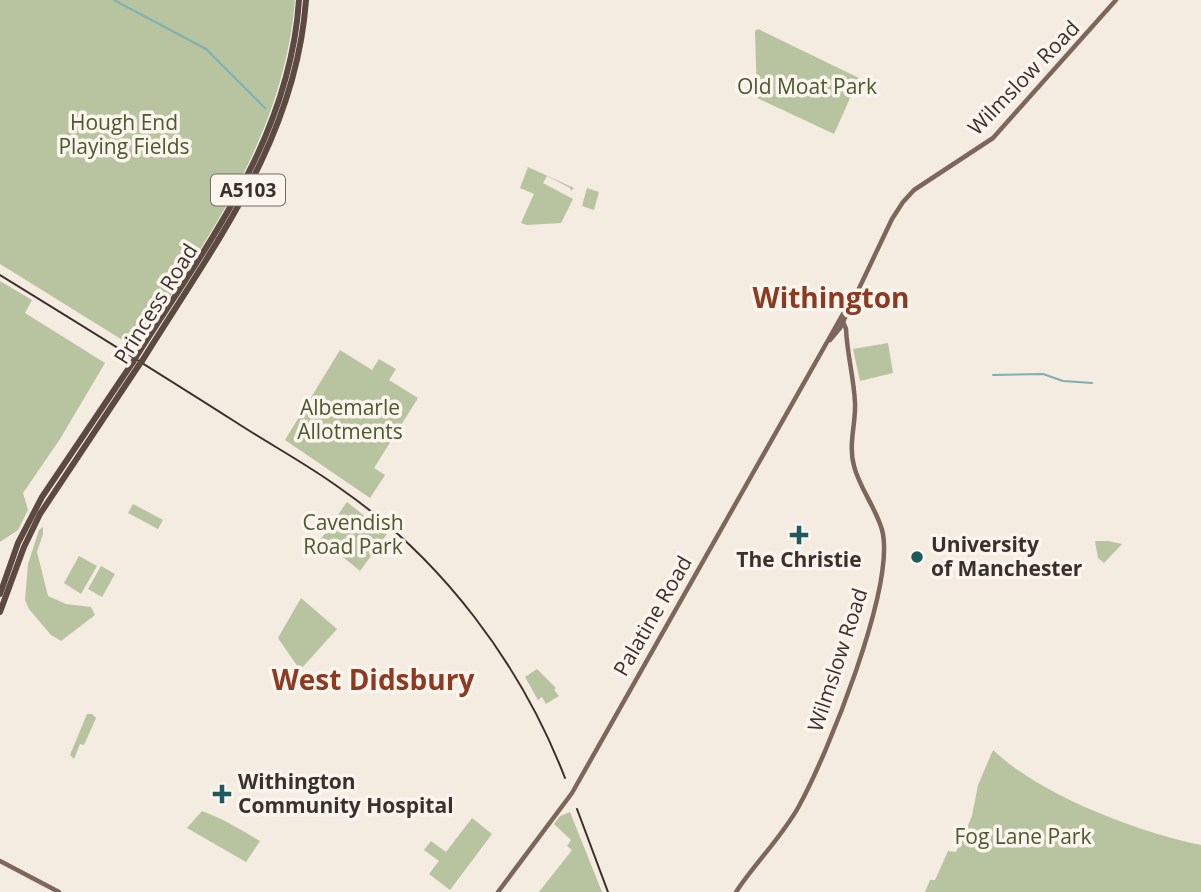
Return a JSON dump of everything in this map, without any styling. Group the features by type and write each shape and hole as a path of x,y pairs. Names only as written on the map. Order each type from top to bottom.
{"highway":[{"name":"Princess Road","path":"137,361 236,196 269,132 289,63 299,0"},
{"name":"Princess Road","path":"0,612 33,526 66,468 241,202 268,150 292,81 306,0"},
{"name":"Princess Road","path":"0,594 23,534 42,496 66,468"}],"main road":[{"name":"Wilmslow Road","path":"736,892 792,817 817,768 852,678 881,583 883,534 861,488 851,455 855,399 846,335 840,324 903,201 914,190 993,138 1116,0"},
{"name":"Palatine Road","path":"498,892 572,793 840,324"},
{"path":"0,861 59,892"}],"green space":[{"name":"Hough End Playing Fields","path":"0,0 295,0 288,50 275,97 258,141 215,225 137,349 0,264"},
{"name":"Old Moat Park","path":"758,29 859,78 834,134 757,98 755,31"},
{"path":"528,167 574,188 571,191 547,176 543,183 573,199 561,223 521,223 534,194 520,188"},
{"path":"587,188 599,192 594,210 582,206"},
{"path":"0,281 32,300 25,313 105,363 60,439 23,493 28,510 18,530 0,542"},
{"path":"888,343 893,373 860,381 853,349"},
{"name":"Albemarle Allotments","path":"340,350 372,370 379,359 396,369 389,380 418,398 374,468 385,475 370,498 285,440"},
{"name":"Cavendish Road Park","path":"347,502 387,534 360,571 321,539"},
{"path":"133,504 163,520 158,529 128,513"},
{"path":"43,527 37,552 48,596 66,604 91,607 95,615 61,641 51,635 29,609 25,600 28,564 39,530"},
{"path":"1095,541 1122,544 1104,563 1098,558"},
{"path":"79,556 97,566 81,594 64,583"},
{"path":"101,566 115,574 102,597 88,589"},
{"path":"301,598 337,629 300,670 278,638"},
{"path":"537,669 556,688 554,690 559,696 546,704 542,697 538,700 525,677"},
{"path":"87,714 96,718 84,745 80,744 74,759 70,755"},
{"name":"Fog Lane Park","path":"993,750 1036,782 1091,810 1148,831 1201,845 1201,892 925,892 930,880 935,880 948,851 956,852 972,816 978,785"},
{"path":"202,811 260,841 246,862 187,828"},
{"path":"570,812 602,892 539,892 572,850 567,846 571,840 554,824 560,816"},
{"path":"472,818 492,834 450,890 429,874 439,861 424,850 431,841 446,852"}],"waterway":[{"path":"114,0 206,49 265,108"},
{"path":"993,375 1043,374 1063,381 1092,383"}],"tram line":[{"path":"0,275 315,471 378,517 445,581 474,617 526,695 565,778"},
{"path":"577,809 608,892"}],"place":[{"name":"The Christie","path":"799,535"},
{"name":"University of Manchester","path":"917,557"},
{"name":"Withington Community Hospital","path":"222,794"}],"district":[{"name":"Withington","path":"831,298"},
{"name":"West Didsbury","path":"373,680"}]}
